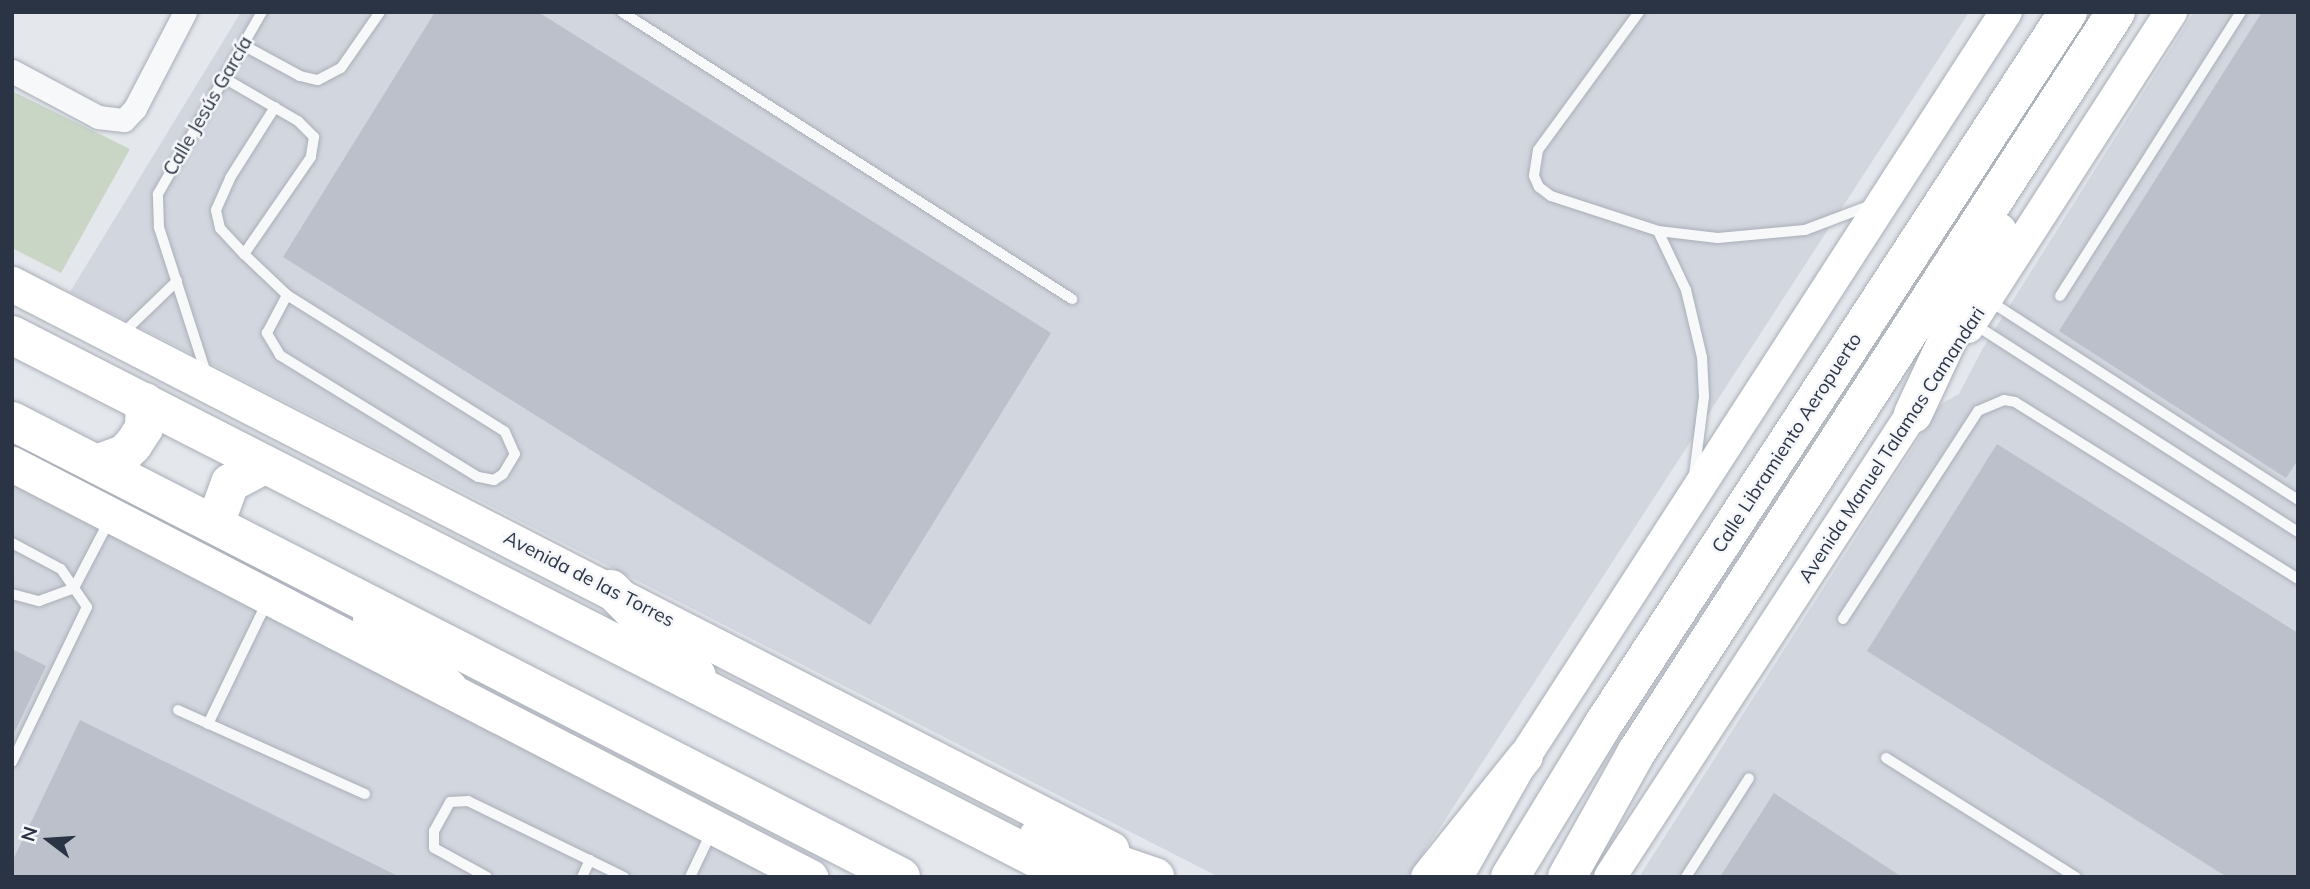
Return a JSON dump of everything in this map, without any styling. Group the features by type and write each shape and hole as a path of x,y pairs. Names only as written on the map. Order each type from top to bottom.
{"highway":[{"name":"Calle Libramiento Aeropuerto","path":"1510,877 1610,714 2068,12"},
{"path":"1567,877 1636,753 2116,12"},
{"path":"1913,414 2058,104"},
{"path":"12,311 79,370"},
{"path":"12,335 145,401 262,466 720,700 918,796 1073,877"},
{"path":"96,464 124,454 133,445 144,428 145,401"},
{"path":"12,421 331,583 880,873"},
{"path":"215,524 230,483 262,466"},
{"path":"331,583 448,688"},
{"path":"611,589 720,700"},
{"path":"918,796 1155,877"}],"main road":[{"path":"1457,877 1525,756 2006,12"},
{"name":"Avenida Manuel Talamas Camandari","path":"1611,877 2171,12"},
{"name":"Avenida de las Torres","path":"12,284 611,589 1164,877"},
{"path":"12,464 448,688 796,873"},
{"path":"1428,877 1525,756"}],"street":[{"path":"12,71 99,117 124,120 135,108 185,12"}],"lane":[{"name":"Calle Jesús García","path":"211,386 159,227 158,194 262,12"},
{"path":"243,45 300,76 318,80 341,68 380,12"},
{"path":"622,12 1072,299"},
{"path":"1639,12 1538,150 1534,176 1538,187 1551,196 1658,231 1718,238 1805,230 1883,200"},
{"path":"2060,296 2241,12"},
{"path":"224,78 311,130 315,147 244,254"},
{"path":"275,107 230,178 216,210 220,228 287,295 505,432 515,446 511,465 494,480 478,477 280,355 267,333 287,295"},
{"path":"1658,231 1686,290 1702,357 1704,397 1690,497"},
{"path":"118,338 177,281"},
{"path":"1979,311 2298,500"},
{"path":"1979,311 2298,532"},
{"path":"1843,619 1978,411 2004,400 2015,402 2298,579"},
{"path":"12,594 39,601 74,588 112,516"},
{"path":"12,543 51,561 86,601 86,614 12,762"},
{"path":"208,724 270,596"},
{"path":"178,710 365,794"},
{"path":"1886,758 2076,877"},
{"path":"1686,877 1749,778"},
{"path":"487,877 434,848 434,831 450,802 467,801 624,877"},
{"path":"690,877 713,827"},
{"path":"582,877 590,860"}],"shaded area":[{"path":"241,12 1969,12 1408,877 1219,877 70,292"},
{"path":"2194,12 2298,12 2298,877 1639,877 1941,404 1959,394 1983,348"},
{"path":"12,481 769,871 770,877 12,877"}],"green space":[{"path":"12,91 130,149 61,273 12,248"}],"building":[{"path":"435,12 538,12 1051,333 870,625 283,257"},
{"path":"2262,12 2298,12 2298,460 2286,478 2059,331"},
{"path":"1997,444 2298,633 2298,877 2227,877 1867,651"},
{"path":"12,649 46,666 12,737"},
{"path":"80,720 400,877 12,877 12,862"},
{"path":"1774,793 1902,877 1720,877"}]}
